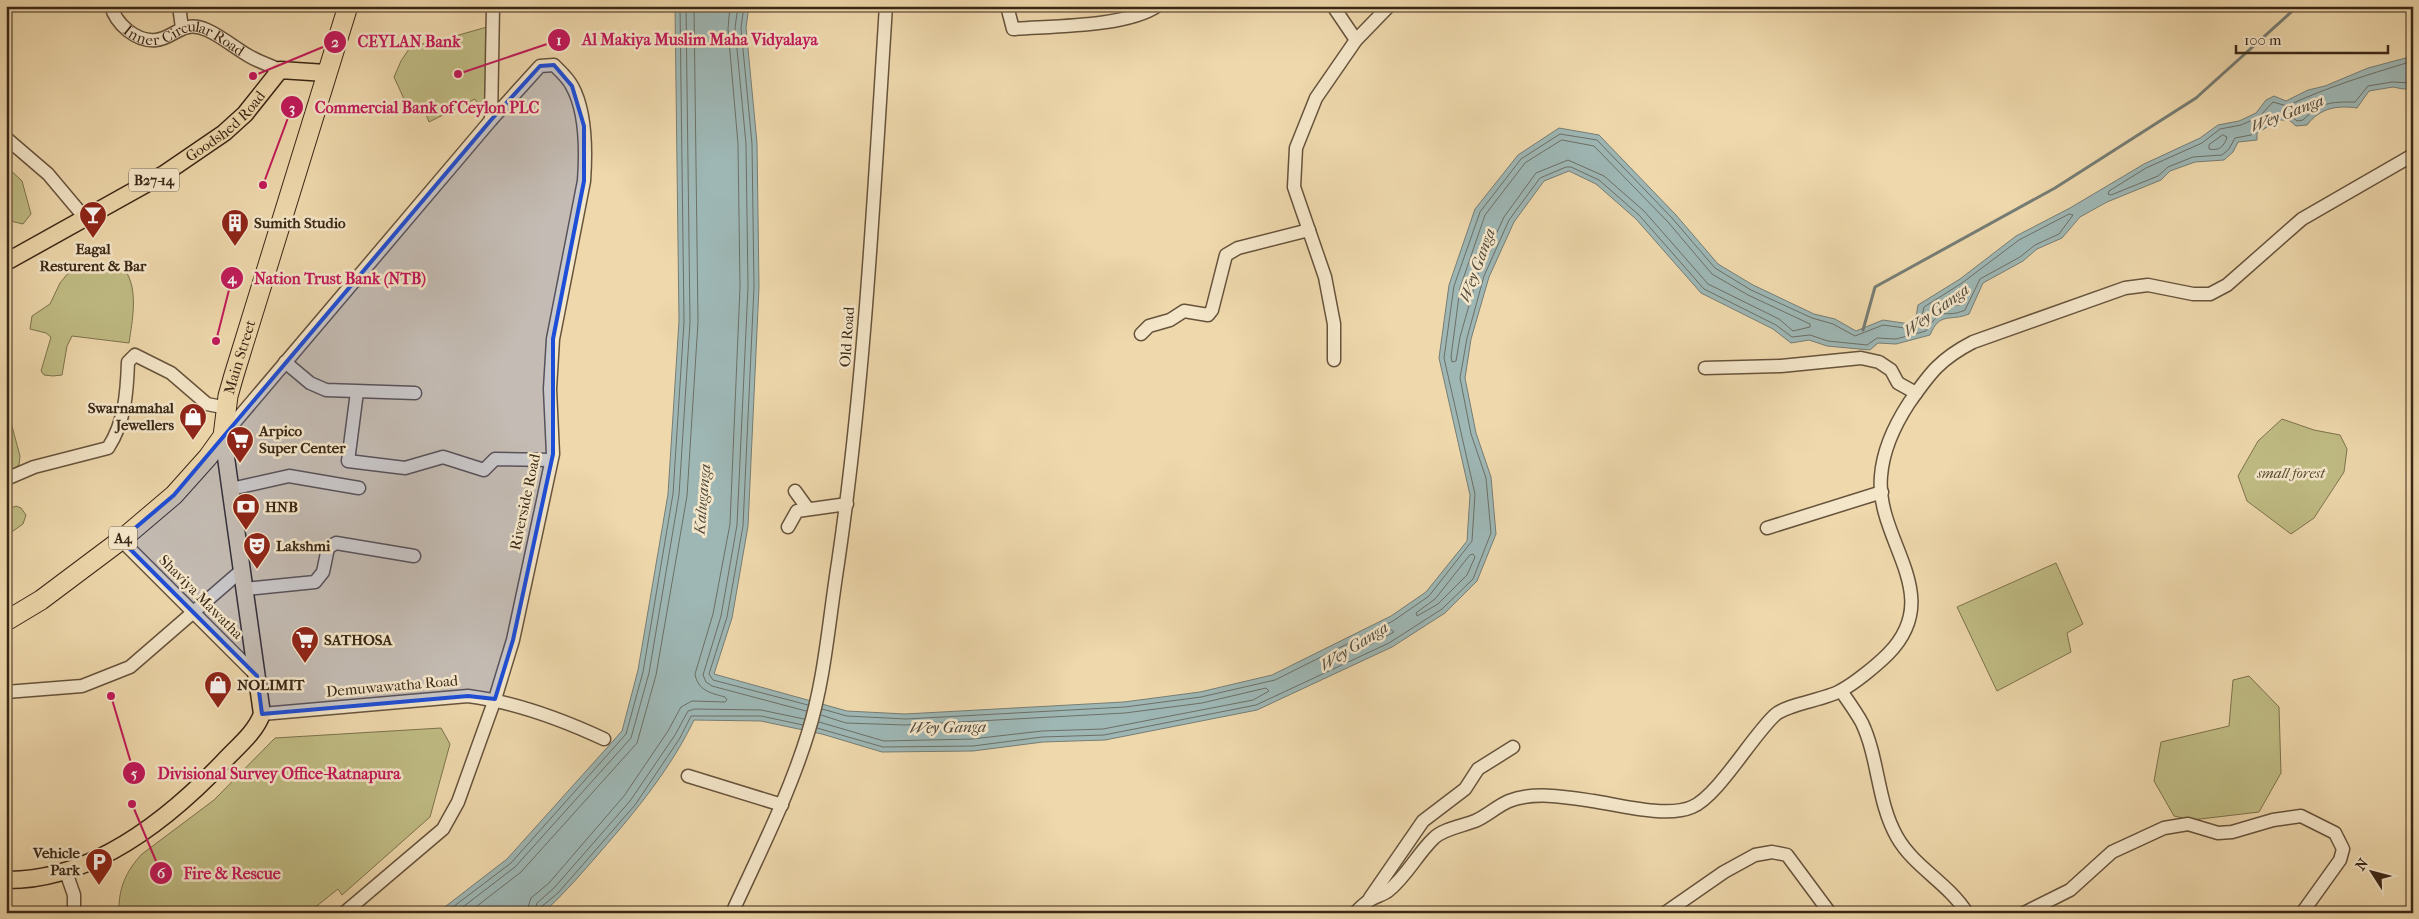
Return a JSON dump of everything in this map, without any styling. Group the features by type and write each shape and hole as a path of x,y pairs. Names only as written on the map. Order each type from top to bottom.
{"highway":[{"name":"Main Street","path":"6,621 41,600 121,540 174,495 208,457 223,436 226,408 234,375 348,6"}],"main road":[{"name":"Inner Circular Road","path":"280,70 326,73"},
{"name":"Goodshed Road","path":"6,262 164,174 224,133 245,114 280,70"},
{"path":"6,880 66,872 102,857 142,834 213,773 258,726 262,714 223,436"}],"street":[{"name":"Inner Circular Road","path":"111,6 113,15 120,25 138,37 157,40 182,28 194,26 207,30 252,57 280,70"},
{"path":"179,6 182,28"},
{"path":"223,436 491,120 493,6"},
{"name":"Old Road","path":"732,913 782,805 809,732 822,669 846,504 860,383 886,6"},
{"path":"1007,6 1013,29 1120,20 1147,13 1157,6"},
{"path":"1333,6 1356,40"},
{"path":"1334,360 1334,324 1325,277 1294,187 1296,148 1316,98 1356,40 1389,6"},
{"name":"Riverside Road","path":"344,913 443,829 458,802 495,700 513,640 553,454 550,388 553,339 584,181 586,156 584,126 572,86 554,65 540,66 491,120"},
{"path":"6,138 48,174 85,218"},
{"path":"1369,900 1387,892 1407,872 1419,854 1436,836 1478,820 1508,801 1523,797 1562,796 1647,809 1676,810 1693,807 1710,794 1777,713 1841,691 1888,654 1903,632 1912,610 1911,586 1884,513 1880,478 1885,450 1896,423 1931,371 1950,354 1973,342 2125,288 2148,285 2193,294 2210,294 2227,285 2302,219 2413,155"},
{"path":"1141,334 1149,326 1170,320 1184,311 1208,315 1212,310 1226,254 1238,248 1309,230"},
{"path":"6,479 34,468 108,448 118,433 127,395 128,362 135,355 171,373 207,404 226,408"},
{"path":"1705,368 1781,366 1861,358 1879,362 1891,370 1898,383 1916,394"},
{"path":"285,362 310,383 326,390 415,393"},
{"path":"356,392 348,461 405,468 443,457 484,470 495,459 551,460"},
{"path":"231,489 289,476 359,488"},
{"path":"795,491 808,508"},
{"path":"1767,528 1882,492"},
{"path":"788,527 797,511 846,504"},
{"name":"Shaviya Mawatha","path":"121,540 257,676"},
{"path":"245,589 315,582 323,572 328,548 336,543 414,556"},
{"path":"6,692 82,686 130,667 242,570"},
{"path":"1841,691 1862,724 1885,810 1896,836 1906,851 1958,898 1967,913"},
{"name":"Demuwawatha Road","path":"262,714 468,696 495,700 575,725 604,739"},
{"path":"1355,913 1369,900 1423,821 1466,789 1478,769 1513,747"},
{"path":"688,776 782,805"},
{"path":"2024,913 2070,890 2112,852 2164,828 2188,824 2218,833 2232,832 2273,820 2301,816 2335,833 2343,849 2340,860 2302,913"},
{"path":"1665,913 1747,859 1755,855 1772,852 1786,855 1830,913"},
{"path":"66,872 74,895 74,913"}],"highlighted area":[{"path":"554,65 572,86 584,126 584,181 553,339 553,454 513,640 495,699 468,696 262,714 257,676 121,540 174,495 491,120 540,66"}],"green space":[{"path":"487,27 486,112 483,113 475,99 429,122 422,104 409,110 394,77 401,61 413,43 427,44"},
{"path":"6,166 22,181 31,214 23,224 6,220"},
{"path":"80,266 125,270 132,287 133,296 133,316 129,343 72,336 67,346 62,375 44,375 41,371 51,337 46,333 30,329 32,316 50,304 60,283 69,272"},
{"path":"6,404 20,456 19,465 6,473"},
{"name":"small forest","path":"2282,419 2314,430 2340,435 2347,449 2344,472 2314,518 2291,534 2247,501 2238,476 2258,441"},
{"path":"16,506 21,508 26,515 23,524 6,536 6,510"},
{"path":"2056,563 2083,624 2067,633 2071,652 1997,691 1957,607"},
{"path":"2249,676 2279,707 2281,773 2259,812 2192,820 2174,816 2154,781 2161,742 2229,726 2233,680"},
{"path":"441,728 450,744 430,817 342,895 338,889 308,913 119,913 120,896 124,881 142,854 214,800 275,738"}],"water":[{"path":"675,6 749,6 746,28 757,143 759,287 748,526 732,618 714,674 847,711 905,714 1124,702 1200,692 1272,675 1391,616 1426,592 1467,541 1470,495 1439,358 1449,285 1475,209 1518,155 1559,128 1599,135 1676,215 1718,264 1753,285 1814,314 1835,319 1856,331 1883,320 1910,324 1916,317 1918,305 1960,279 2016,236 2070,208 2144,164 2200,138 2218,125 2239,121 2256,113 2266,100 2274,96 2286,101 2308,90 2325,86 2368,68 2413,56 2413,88 2393,87 2369,91 2357,108 2343,107 2323,111 2307,125 2296,126 2289,120 2279,120 2257,133 2257,140 2238,142 2233,152 2224,160 2195,162 2170,171 2161,180 2107,202 2080,217 2062,238 2037,249 2023,261 1983,283 1969,314 1942,320 1930,335 1896,344 1878,343 1870,350 1827,346 1809,340 1791,343 1773,329 1701,293 1636,219 1596,184 1569,171 1544,181 1514,222 1489,277 1471,339 1465,378 1476,433 1491,477 1496,534 1477,581 1445,613 1392,647 1257,710 1105,740 1043,742 973,751 882,752 822,734 761,721 694,720 675,755 640,805 580,875 543,913 437,913 507,859 622,731 638,670 668,494 679,321"}],"waterway":[{"path":"1863,330 1875,287 2055,188 2196,98 2298,6"}],"place":[{"name":"Al Makiya Muslim Maha Vidyalaya","path":"458,74"},
{"name":"CEYLAN Bank","path":"253,76"},
{"name":"Commercial Bank of Ceylon PLC","path":"263,185"},
{"name":"Eagal Resturent & Bar","path":"93,239"},
{"name":"Sumith Studio","path":"235,247"},
{"name":"Nation Trust Bank (NTB)","path":"216,341"},
{"name":"Swarnamahal Jewellers","path":"193,441"},
{"name":"Arpico Super Center","path":"240,464"},
{"name":"HNB","path":"246,531"},
{"name":"Lakshmi","path":"257,570"},
{"name":"SATHOSA","path":"305,664"},
{"name":"Divisional Survey Office-Ratnapura","path":"111,696"},
{"name":"NOLIMIT","path":"218,709"},
{"name":"Fire & Rescue","path":"132,804"},
{"name":"Vehicle Park","path":"99,886"}],"water label":[{"name":"Wey Ganga","path":"2287,113"},
{"name":"Wey Ganga","path":"1477,265"},
{"name":"Wey Ganga","path":"1936,310"},
{"name":"Kaluganga","path":"702,499"},
{"name":"Wey Ganga","path":"1354,646"},
{"name":"Wey Ganga","path":"948,727"}]}
